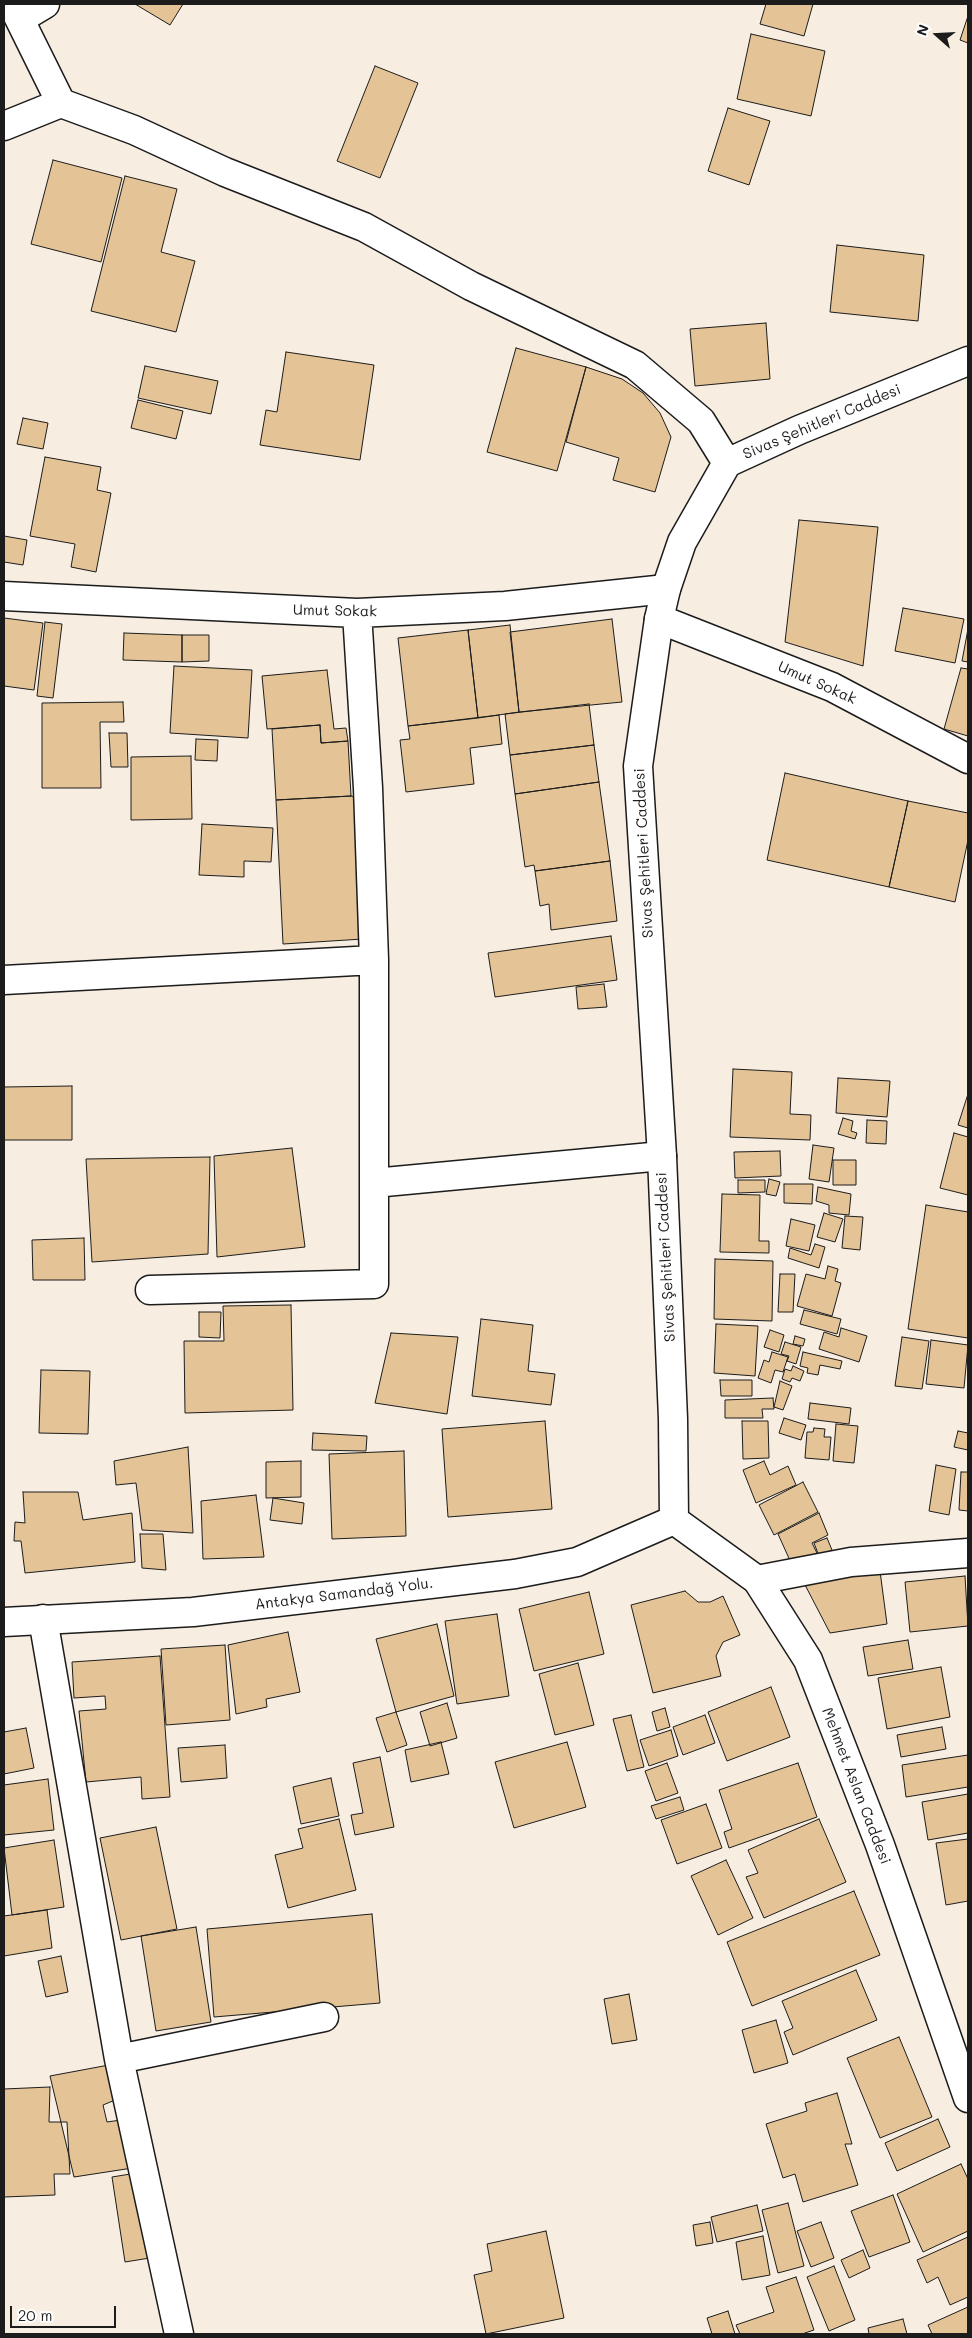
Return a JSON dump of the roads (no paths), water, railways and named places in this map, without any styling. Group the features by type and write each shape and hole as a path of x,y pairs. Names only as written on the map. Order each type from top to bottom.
{"street":[{"path":"45,4 16,12 61,103"},
{"path":"4,126 61,103 134,130 224,172 364,228 471,286 635,365 701,421 727,463"},
{"name":"Sivas Şehitleri Caddesi","path":"674,1520 674,1419 662,1156 638,766 659,619 666,590 682,542 727,463 799,430 968,361"},
{"name":"Umut Sokak","path":"4,596 357,613 506,606 666,590"},
{"path":"150,1290 374,1284 374,960 368,788 357,613"},
{"name":"Umut Sokak","path":"659,619 832,687 968,759"},
{"path":"4,980 374,960"},
{"path":"374,1184 662,1156"},
{"name":"Mehmet Aslan Caddesi","path":"674,1520 757,1580 808,1660 880,1845 968,2098"},
{"name":"Antakya Samandağ Yolu.","path":"4,1622 193,1612 514,1574 578,1562 674,1520"},
{"path":"757,1580 851,1562 968,1553"},
{"path":"43,1620 119,2059 179,2334"},
{"path":"119,2059 324,2017"}]}
